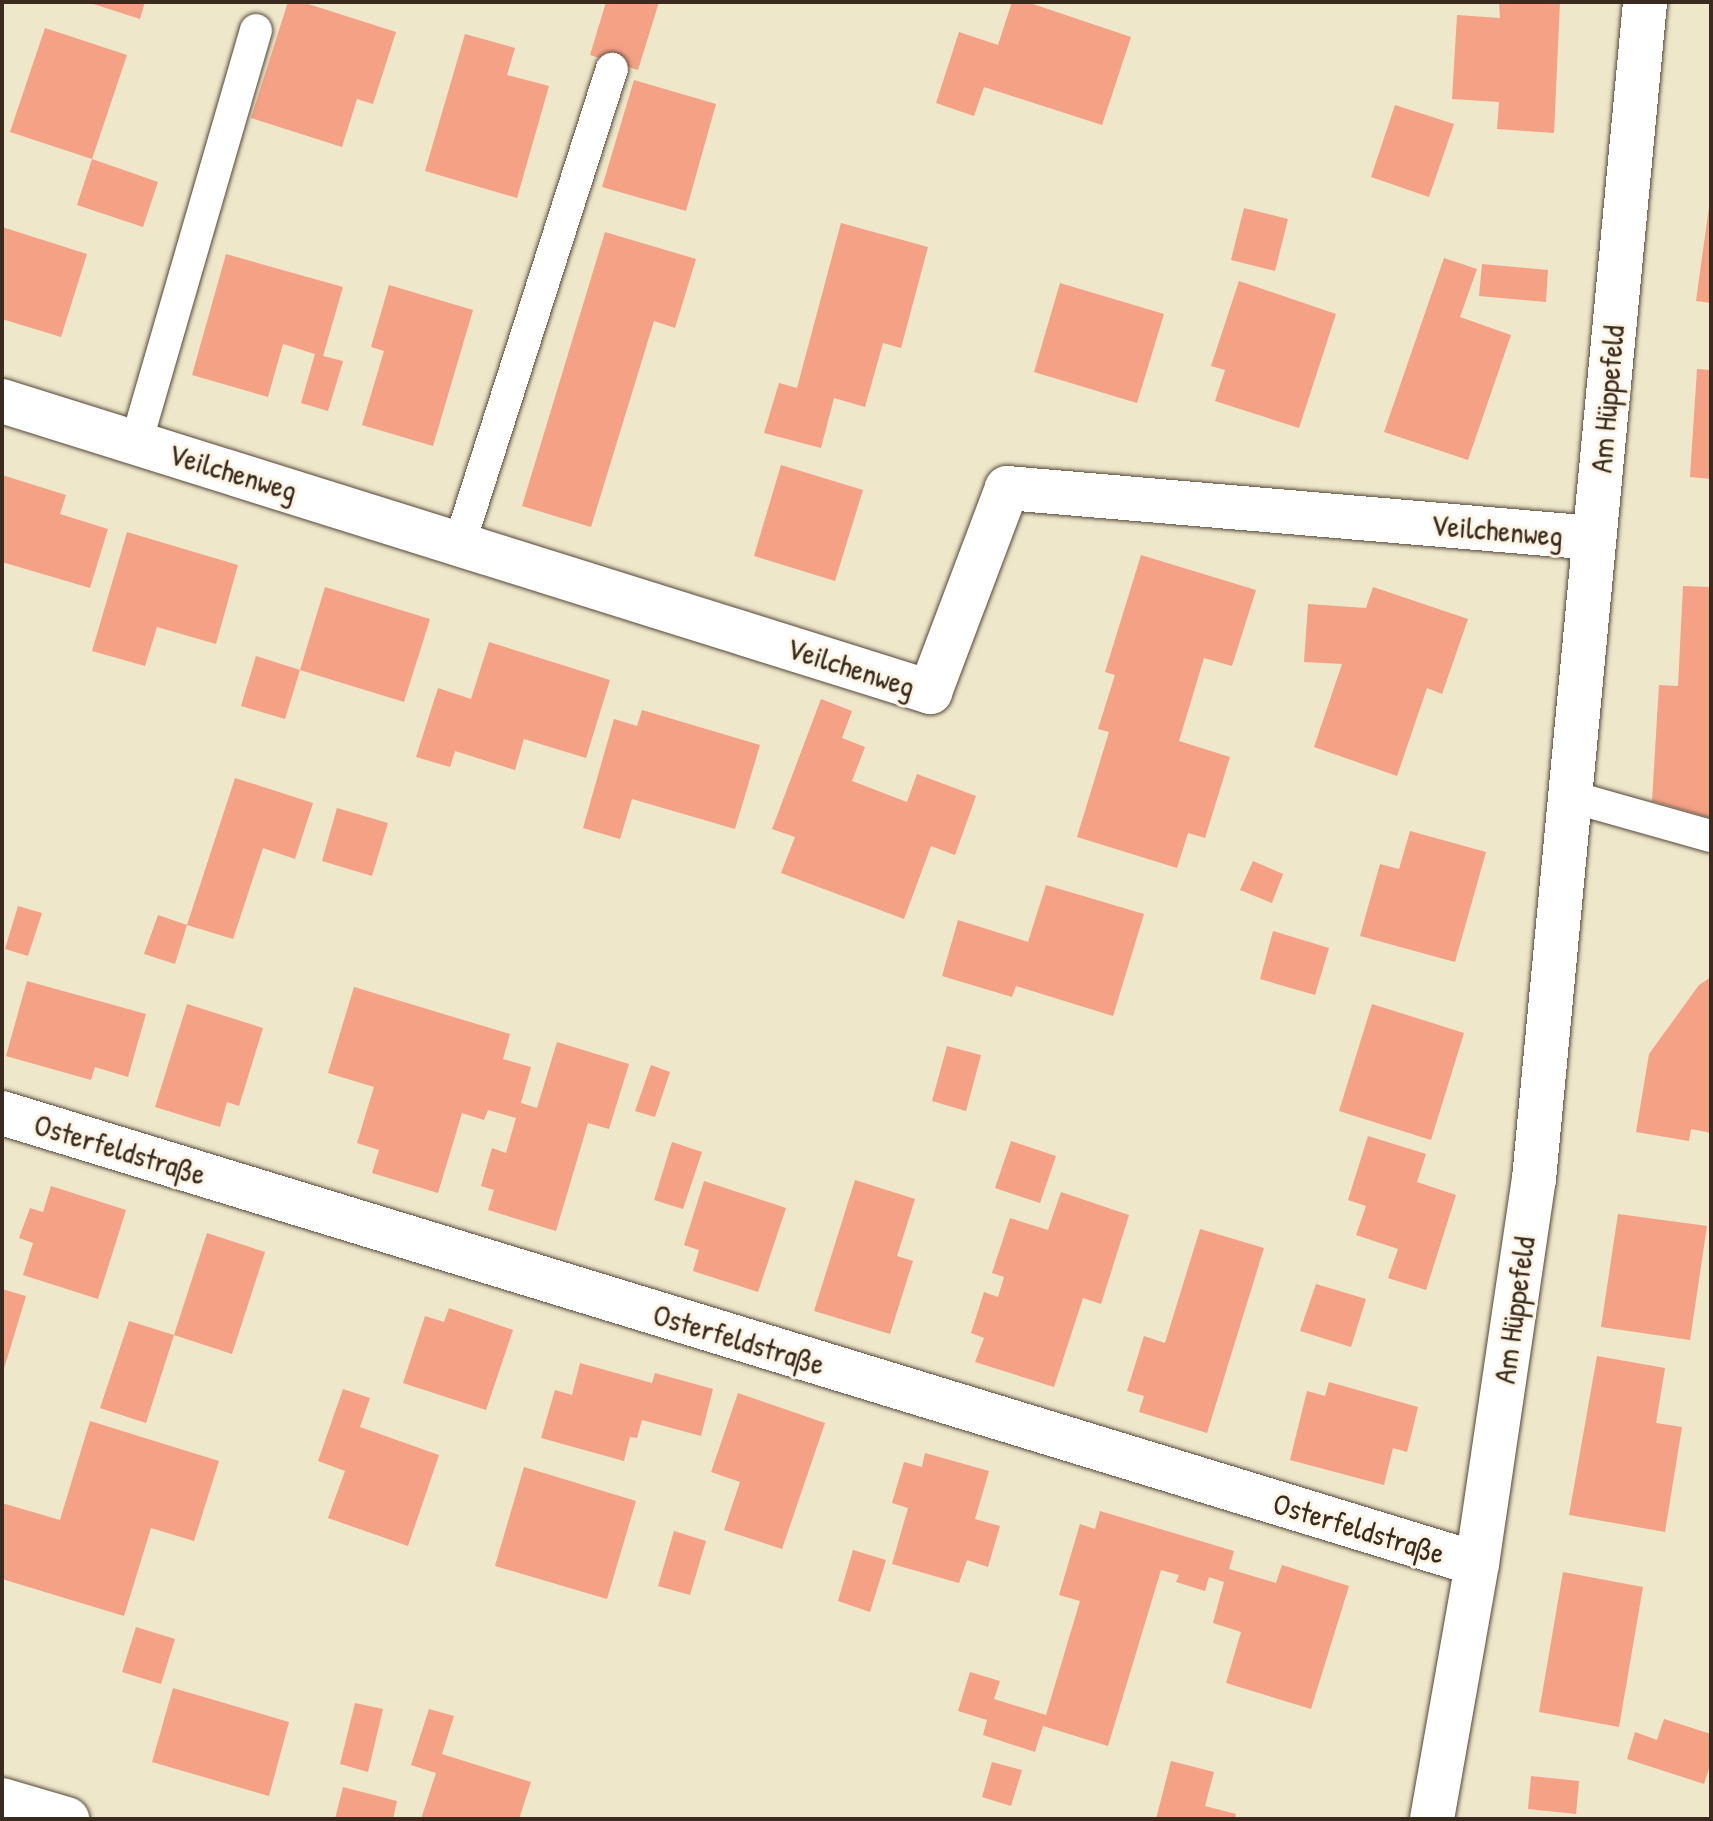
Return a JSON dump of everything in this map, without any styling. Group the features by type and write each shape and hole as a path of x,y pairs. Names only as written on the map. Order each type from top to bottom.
{"street":[{"name":"Am Hüppefeld","path":"1432,1819 1477,1564 1534,1179 1645,2"},
{"name":"Veilchenweg","path":"2,401 460,542 930,692 1007,488 1594,538"},
{"name":"Osterfeldstraße","path":"2,1113 1477,1564"},
{"path":"2,1800 67,1819"}],"lane":[{"path":"136,443 256,30"},
{"path":"460,542 612,69"},
{"path":"1572,797 1711,836"}],"building":[{"path":"87,2 145,2 140,19"},
{"path":"288,2 302,2 396,32 373,104 357,99 342,147 251,118"},
{"path":"606,2 659,2 638,70 590,55"},
{"path":"1012,2 1027,2 1131,37 1102,125 984,87 974,116 936,103 959,32 998,45"},
{"path":"1499,2 1560,2 1554,133 1497,129 1499,102 1452,99 1457,15 1500,18"},
{"path":"45,28 127,55 92,159 10,132"},
{"path":"465,34 515,48 507,75 549,86 517,198 425,171"},
{"path":"634,80 716,104 686,211 602,187"},
{"path":"1395,105 1454,124 1429,197 1371,177"},
{"path":"92,159 158,182 143,227 77,205"},
{"path":"1711,207 1711,303 1696,301"},
{"path":"1244,208 1288,219 1275,271 1231,260"},
{"path":"841,223 928,247 901,348 883,343 865,407 834,398 821,448 764,433 779,383 797,388"},
{"path":"2,227 87,254 61,337 2,319"},
{"path":"605,232 696,259 675,328 654,321 591,527 522,506"},
{"path":"226,254 343,287 323,356 343,361 328,411 301,403 315,354 283,344 268,397 192,375"},
{"path":"1444,258 1477,269 1460,317 1511,335 1468,460 1384,432"},
{"path":"1482,264 1548,270 1546,302 1479,296"},
{"path":"1239,281 1336,314 1299,428 1215,401 1225,370 1211,366"},
{"path":"1060,283 1164,314 1137,403 1034,372"},
{"path":"389,285 473,310 433,446 362,425 384,351 371,347"},
{"path":"1697,369 1711,370 1711,479 1690,477"},
{"path":"781,465 863,490 835,581 754,556"},
{"path":"2,475 66,495 60,514 108,529 90,588 2,562"},
{"path":"127,532 238,565 216,644 157,627 145,666 92,651"},
{"path":"1141,555 1256,590 1232,666 1204,658 1179,741 1230,757 1205,838 1188,833 1177,868 1077,837 1109,732 1098,729 1115,675 1105,672"},
{"path":"1683,586 1711,587 1711,818 1652,801 1659,685 1678,686"},
{"path":"325,587 430,619 404,702 300,670"},
{"path":"1373,587 1468,619 1442,694 1427,688 1397,776 1314,747 1342,664 1304,662 1308,604 1366,608"},
{"path":"489,642 610,680 586,758 524,739 515,770 455,751 450,767 416,757 438,688 471,699"},
{"path":"256,656 300,670 285,719 241,706"},
{"path":"821,699 852,711 842,738 865,747 852,781 907,802 917,774 976,796 955,855 931,846 904,919 781,873 795,837 772,829"},
{"path":"642,710 760,745 735,829 632,799 620,839 583,828 614,719 637,726"},
{"path":"235,778 313,803 295,859 263,848 233,939 187,925"},
{"path":"337,808 388,823 372,876 322,861"},
{"path":"1410,831 1486,852 1455,962 1360,936 1380,864 1399,869"},
{"path":"1253,861 1283,874 1272,903 1240,890"},
{"path":"1046,885 1144,914 1113,1016 1016,986 1012,997 942,976 958,920 1028,942"},
{"path":"18,906 42,913 28,956 5,949"},
{"path":"158,915 187,925 175,964 144,954"},
{"path":"1273,931 1329,948 1315,995 1260,979"},
{"path":"1711,977 1711,1133 1691,1129 1689,1141 1636,1132 1649,1054 1699,985"},
{"path":"27,981 146,1014 128,1077 95,1067 91,1080 6,1056"},
{"path":"354,987 510,1034 503,1059 531,1067 521,1103 537,1108 557,1042 629,1064 609,1129 588,1123 556,1231 488,1210 494,1190 481,1186 492,1148 506,1153 516,1118 488,1110 484,1120 462,1113 438,1193 372,1173 379,1150 357,1143 374,1087 328,1073"},
{"path":"187,1004 263,1028 239,1106 227,1102 220,1127 155,1107"},
{"path":"1372,1004 1464,1033 1431,1140 1339,1111"},
{"path":"947,1046 981,1055 966,1111 932,1101"},
{"path":"651,1065 670,1072 655,1117 635,1111"},
{"path":"1368,1136 1426,1154 1417,1182 1456,1195 1426,1290 1388,1278 1398,1249 1356,1235 1366,1206 1348,1200"},
{"path":"1011,1141 1056,1156 1040,1203 995,1188"},
{"path":"672,1142 702,1152 683,1209 654,1200"},
{"path":"855,1180 915,1199 897,1256 913,1261 890,1334 814,1311"},
{"path":"704,1181 786,1208 758,1292 693,1271 699,1250 684,1245"},
{"path":"51,1186 126,1210 98,1299 23,1275 33,1243 19,1238 30,1208 43,1212"},
{"path":"1061,1192 1129,1215 1101,1304 1083,1298 1054,1387 975,1362 984,1338 971,1333 984,1292 998,1297 1004,1277 992,1273 1010,1218 1048,1230"},
{"path":"1618,1214 1707,1226 1690,1340 1601,1327"},
{"path":"1200,1229 1264,1248 1207,1433 1139,1412 1144,1396 1127,1391 1144,1336 1165,1343"},
{"path":"207,1233 265,1252 232,1354 174,1335"},
{"path":"1316,1284 1366,1299 1351,1347 1300,1331"},
{"path":"2,1289 26,1296 3,1372 2,1372"},
{"path":"449,1308 513,1330 486,1410 403,1383 425,1316 444,1322"},
{"path":"129,1321 174,1335 146,1423 100,1408"},
{"path":"1597,1356 1665,1368 1656,1423 1682,1427 1665,1532 1569,1515"},
{"path":"580,1363 652,1383 655,1373 713,1389 701,1436 642,1420 637,1438 630,1437 624,1461 541,1438 555,1390 572,1395"},
{"path":"1329,1382 1418,1407 1407,1452 1393,1448 1384,1485 1290,1460 1307,1391 1325,1396"},
{"path":"343,1389 370,1398 360,1427 439,1455 408,1546 328,1518 345,1471 318,1461"},
{"path":"738,1393 825,1423 782,1549 724,1530 740,1482 711,1472"},
{"path":"90,1421 219,1461 194,1541 151,1528 124,1616 2,1579 2,1503 60,1520"},
{"path":"925,1453 989,1471 975,1519 1000,1526 988,1567 967,1560 959,1583 892,1564 908,1508 892,1503 904,1462 922,1467"},
{"path":"524,1467 636,1501 607,1599 495,1566"},
{"path":"1100,1511 1234,1551 1229,1569 1276,1583 1282,1565 1349,1586 1311,1709 1226,1683 1241,1632 1213,1623 1224,1582 1209,1577 1205,1591 1176,1582 1179,1575 1161,1570 1108,1746 1043,1726 1035,1752 983,1735 987,1720 958,1711 970,1672 1000,1681 994,1699 1046,1715 1080,1601 1059,1595 1080,1524 1095,1529"},
{"path":"674,1531 706,1541 690,1595 658,1586"},
{"path":"853,1550 886,1560 870,1612 838,1601"},
{"path":"1563,1572 1643,1587 1619,1727 1539,1712"},
{"path":"136,1627 175,1639 161,1684 122,1672"},
{"path":"173,1688 289,1722 269,1796 152,1762"},
{"path":"355,1703 383,1709 368,1772 340,1764"},
{"path":"429,1709 454,1716 442,1754 531,1782 519,1819 421,1819 436,1773 411,1765"},
{"path":"1664,1719 1711,1734 1711,1762 1704,1784 1627,1759 1635,1732 1657,1740"},
{"path":"1171,1761 1214,1772 1205,1806 1236,1814 1235,1819 1156,1819"},
{"path":"992,1762 1022,1770 1011,1806 982,1797"},
{"path":"1531,1776 1579,1781 1576,1814 1528,1809"},
{"path":"343,1787 397,1801 393,1819 335,1819"}]}
